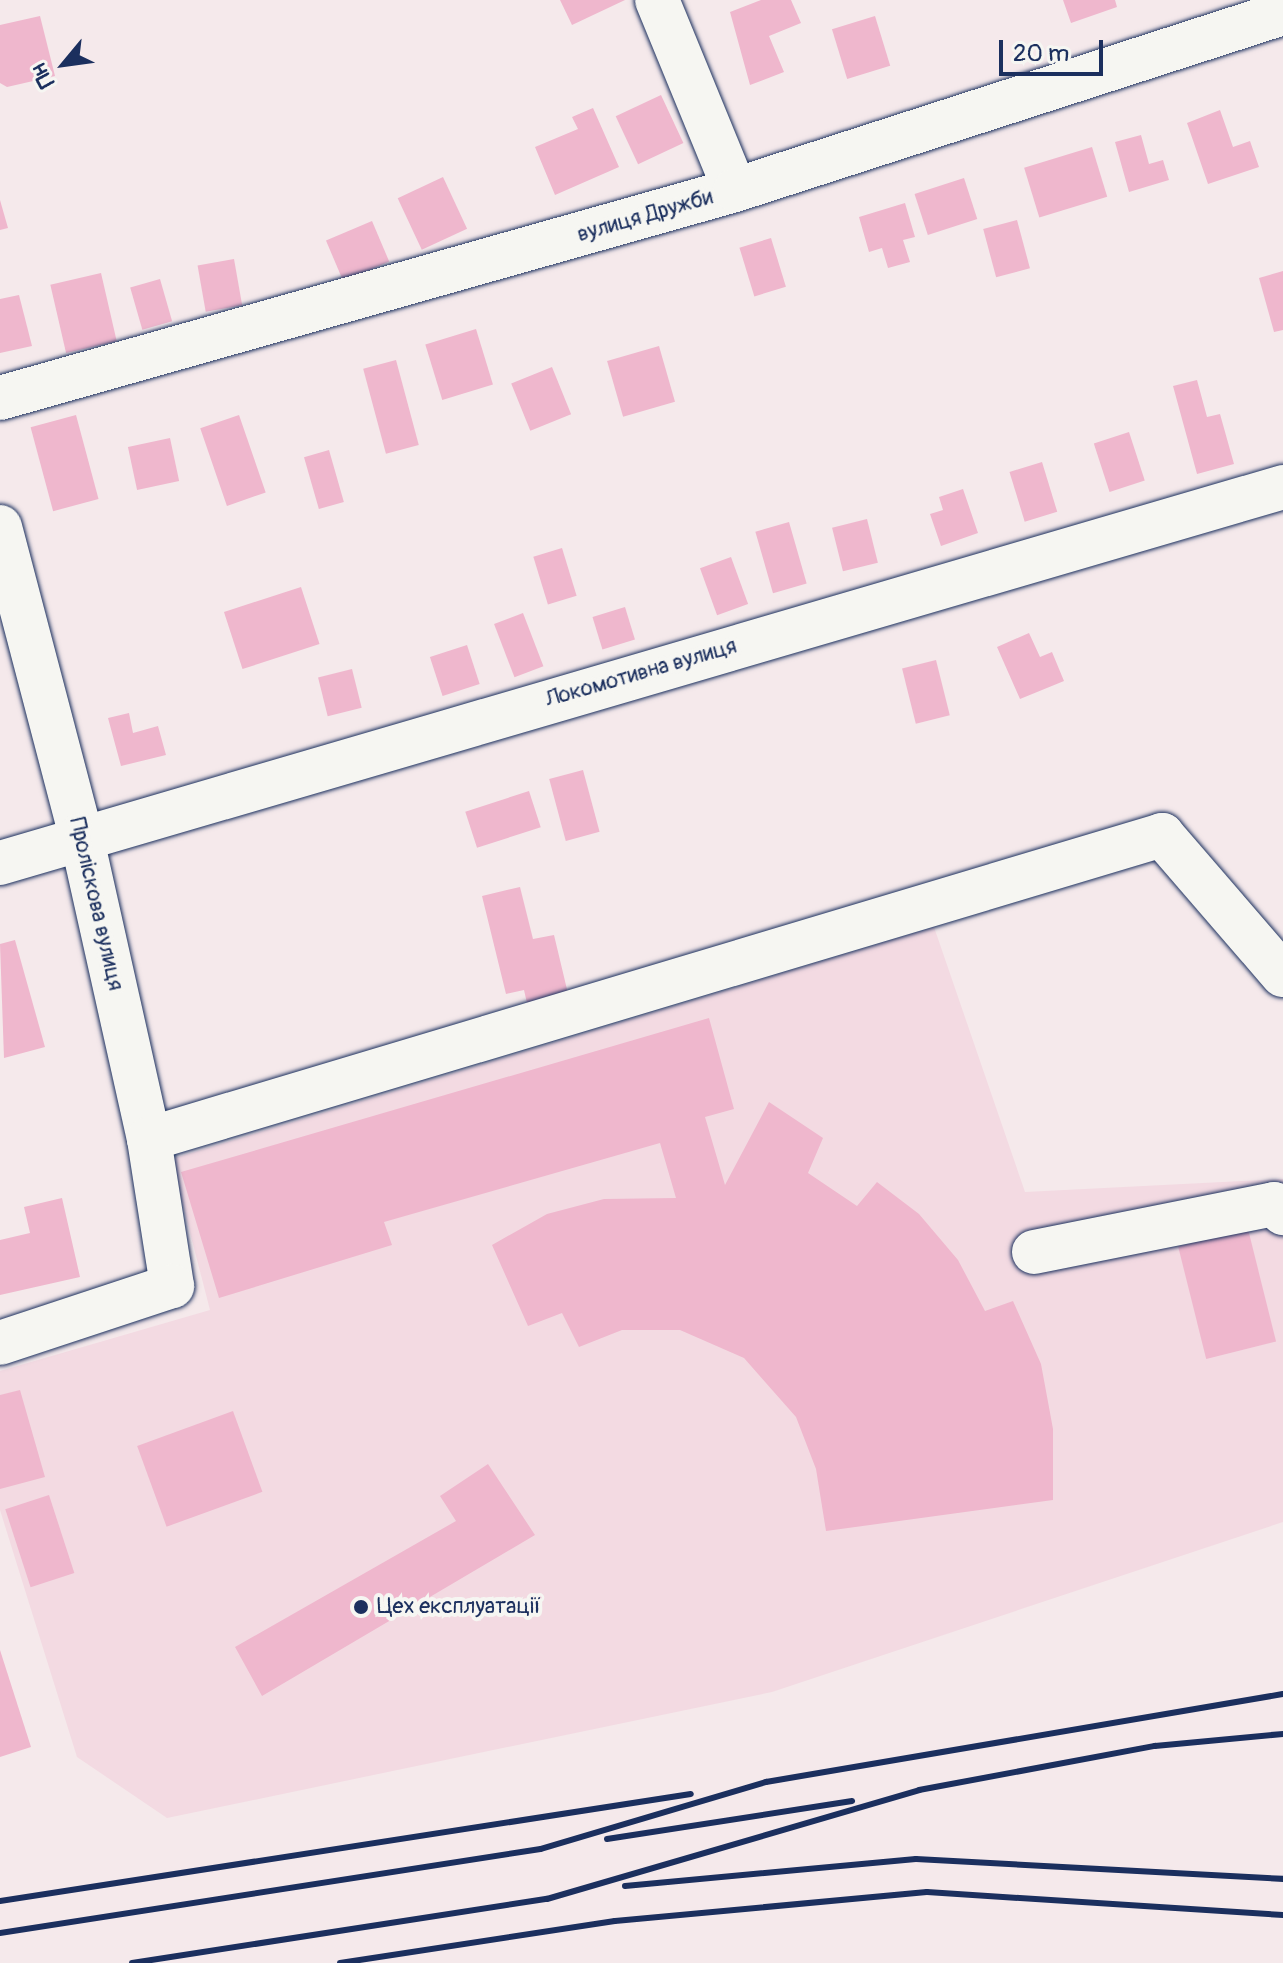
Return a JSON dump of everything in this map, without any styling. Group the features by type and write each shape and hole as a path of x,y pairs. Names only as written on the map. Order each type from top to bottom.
{"street":[{"path":"657,0 735,190"},
{"name":"вулиця Дружби","path":"0,398 735,190 1283,13"},
{"name":"Локомотивна вулиця","path":"0,863 81,835 1283,487"},
{"name":"Проліскова вулиця","path":"0,527 81,835 149,1139 172,1286 0,1343"},
{"path":"149,1139 1162,835 1283,975"},
{"path":"1034,1252 1274,1204 1283,1213"}],"shaded area":[{"path":"934,927 1025,1192 1283,1179 1283,1522 772,1692 167,1818 77,1757 0,1510 0,1371 210,1310 171,1159"}],"building":[{"path":"560,0 625,0 572,25"},
{"path":"761,0 791,0 801,23 769,36 784,72 750,85 730,12"},
{"path":"1063,0 1115,0 1117,7 1071,23"},
{"path":"40,16 55,76 7,87 0,83 0,25"},
{"path":"875,16 890,66 847,79 832,29"},
{"path":"661,95 683,143 638,164 616,116"},
{"path":"593,108 619,167 555,195 535,147 578,129 572,117"},
{"path":"1220,110 1233,147 1250,141 1259,167 1208,184 1187,123"},
{"path":"1141,135 1149,164 1163,160 1169,180 1129,192 1115,142"},
{"path":"1092,147 1107,197 1039,217 1024,168"},
{"path":"443,177 467,229 422,250 398,198"},
{"path":"964,178 977,219 928,235 915,194"},
{"path":"0,200 8,228 0,230"},
{"path":"905,203 915,237 903,240 910,262 888,268 882,248 869,252 859,217"},
{"path":"1017,220 1030,268 996,277 983,229"},
{"path":"372,221 389,262 343,281 326,241"},
{"path":"771,238 786,287 754,296 739,248"},
{"path":"234,259 242,305 206,312 198,265"},
{"path":"1283,271 1283,330 1274,332 1259,278"},
{"path":"101,273 117,341 66,353 50,285"},
{"path":"160,279 172,321 142,330 130,288"},
{"path":"19,295 32,346 0,353 0,299"},
{"path":"476,329 493,384 442,400 425,344"},
{"path":"659,346 675,402 623,417 607,361"},
{"path":"396,360 419,445 386,454 363,369"},
{"path":"552,367 571,414 530,431 511,383"},
{"path":"1197,380 1207,417 1220,414 1234,464 1197,474 1173,386"},
{"path":"76,415 99,499 53,511 31,427"},
{"path":"239,415 266,493 227,506 200,428"},
{"path":"1129,432 1145,481 1110,492 1094,443"},
{"path":"170,438 179,481 137,490 128,447"},
{"path":"329,450 344,502 319,509 304,457"},
{"path":"1042,462 1057,512 1025,522 1009,472"},
{"path":"963,489 978,533 941,546 930,514 943,510 939,497"},
{"path":"867,519 878,563 843,571 832,528"},
{"path":"789,522 807,584 773,593 755,532"},
{"path":"562,548 577,596 548,605 533,557"},
{"path":"731,557 748,604 717,615 700,568"},
{"path":"301,587 320,644 243,669 224,612"},
{"path":"625,607 635,640 602,649 592,617"},
{"path":"523,613 543,666 514,677 494,624"},
{"path":"1029,633 1040,657 1052,652 1064,681 1020,699 997,647"},
{"path":"467,645 480,684 443,696 430,657"},
{"path":"936,660 950,715 916,724 902,668"},
{"path":"352,669 362,708 328,716 318,677"},
{"path":"129,713 133,733 158,726 166,755 121,766 108,718"},
{"path":"583,770 600,832 566,841 549,779"},
{"path":"529,791 541,827 477,848 465,812"},
{"path":"520,887 533,939 554,935 570,1002 529,1012 524,990 506,994 482,896"},
{"path":"15,940 45,1047 4,1058 0,944"},
{"path":"709,1018 734,1109 705,1117 725,1185 769,1102 823,1138 808,1173 857,1206 877,1182 919,1214 958,1260 985,1311 1013,1301 1041,1364 1053,1429 1053,1500 826,1531 816,1469 796,1417 744,1358 680,1330 622,1330 579,1347 562,1313 528,1326 492,1245 547,1214 604,1199 676,1198 660,1143 384,1222 392,1245 219,1298 181,1172"},
{"path":"62,1198 80,1277 0,1295 0,1240 30,1233 24,1207"},
{"path":"1248,1229 1276,1342 1206,1359 1178,1246"},
{"path":"20,1390 45,1477 0,1489 0,1395"},
{"path":"233,1411 262,1492 167,1527 137,1446"},
{"name":"Цех експлуатації","path":"488,1464 535,1535 262,1696 235,1647 456,1521 440,1496"},
{"path":"49,1495 74,1573 31,1587 5,1509"},
{"path":"0,1650 31,1747 0,1757"}],"railway":[{"path":"0,1933 541,1849 766,1782 1283,1694"},
{"path":"132,1963 547,1899 919,1790 1155,1746 1283,1734"},
{"path":"0,1901 691,1794"},
{"path":"607,1839 852,1801"},
{"path":"625,1886 916,1859 1283,1879"},
{"path":"340,1963 615,1921 927,1892 1283,1915"}],"place":[{"name":"Цех експлуатації","path":"361,1607"}]}
